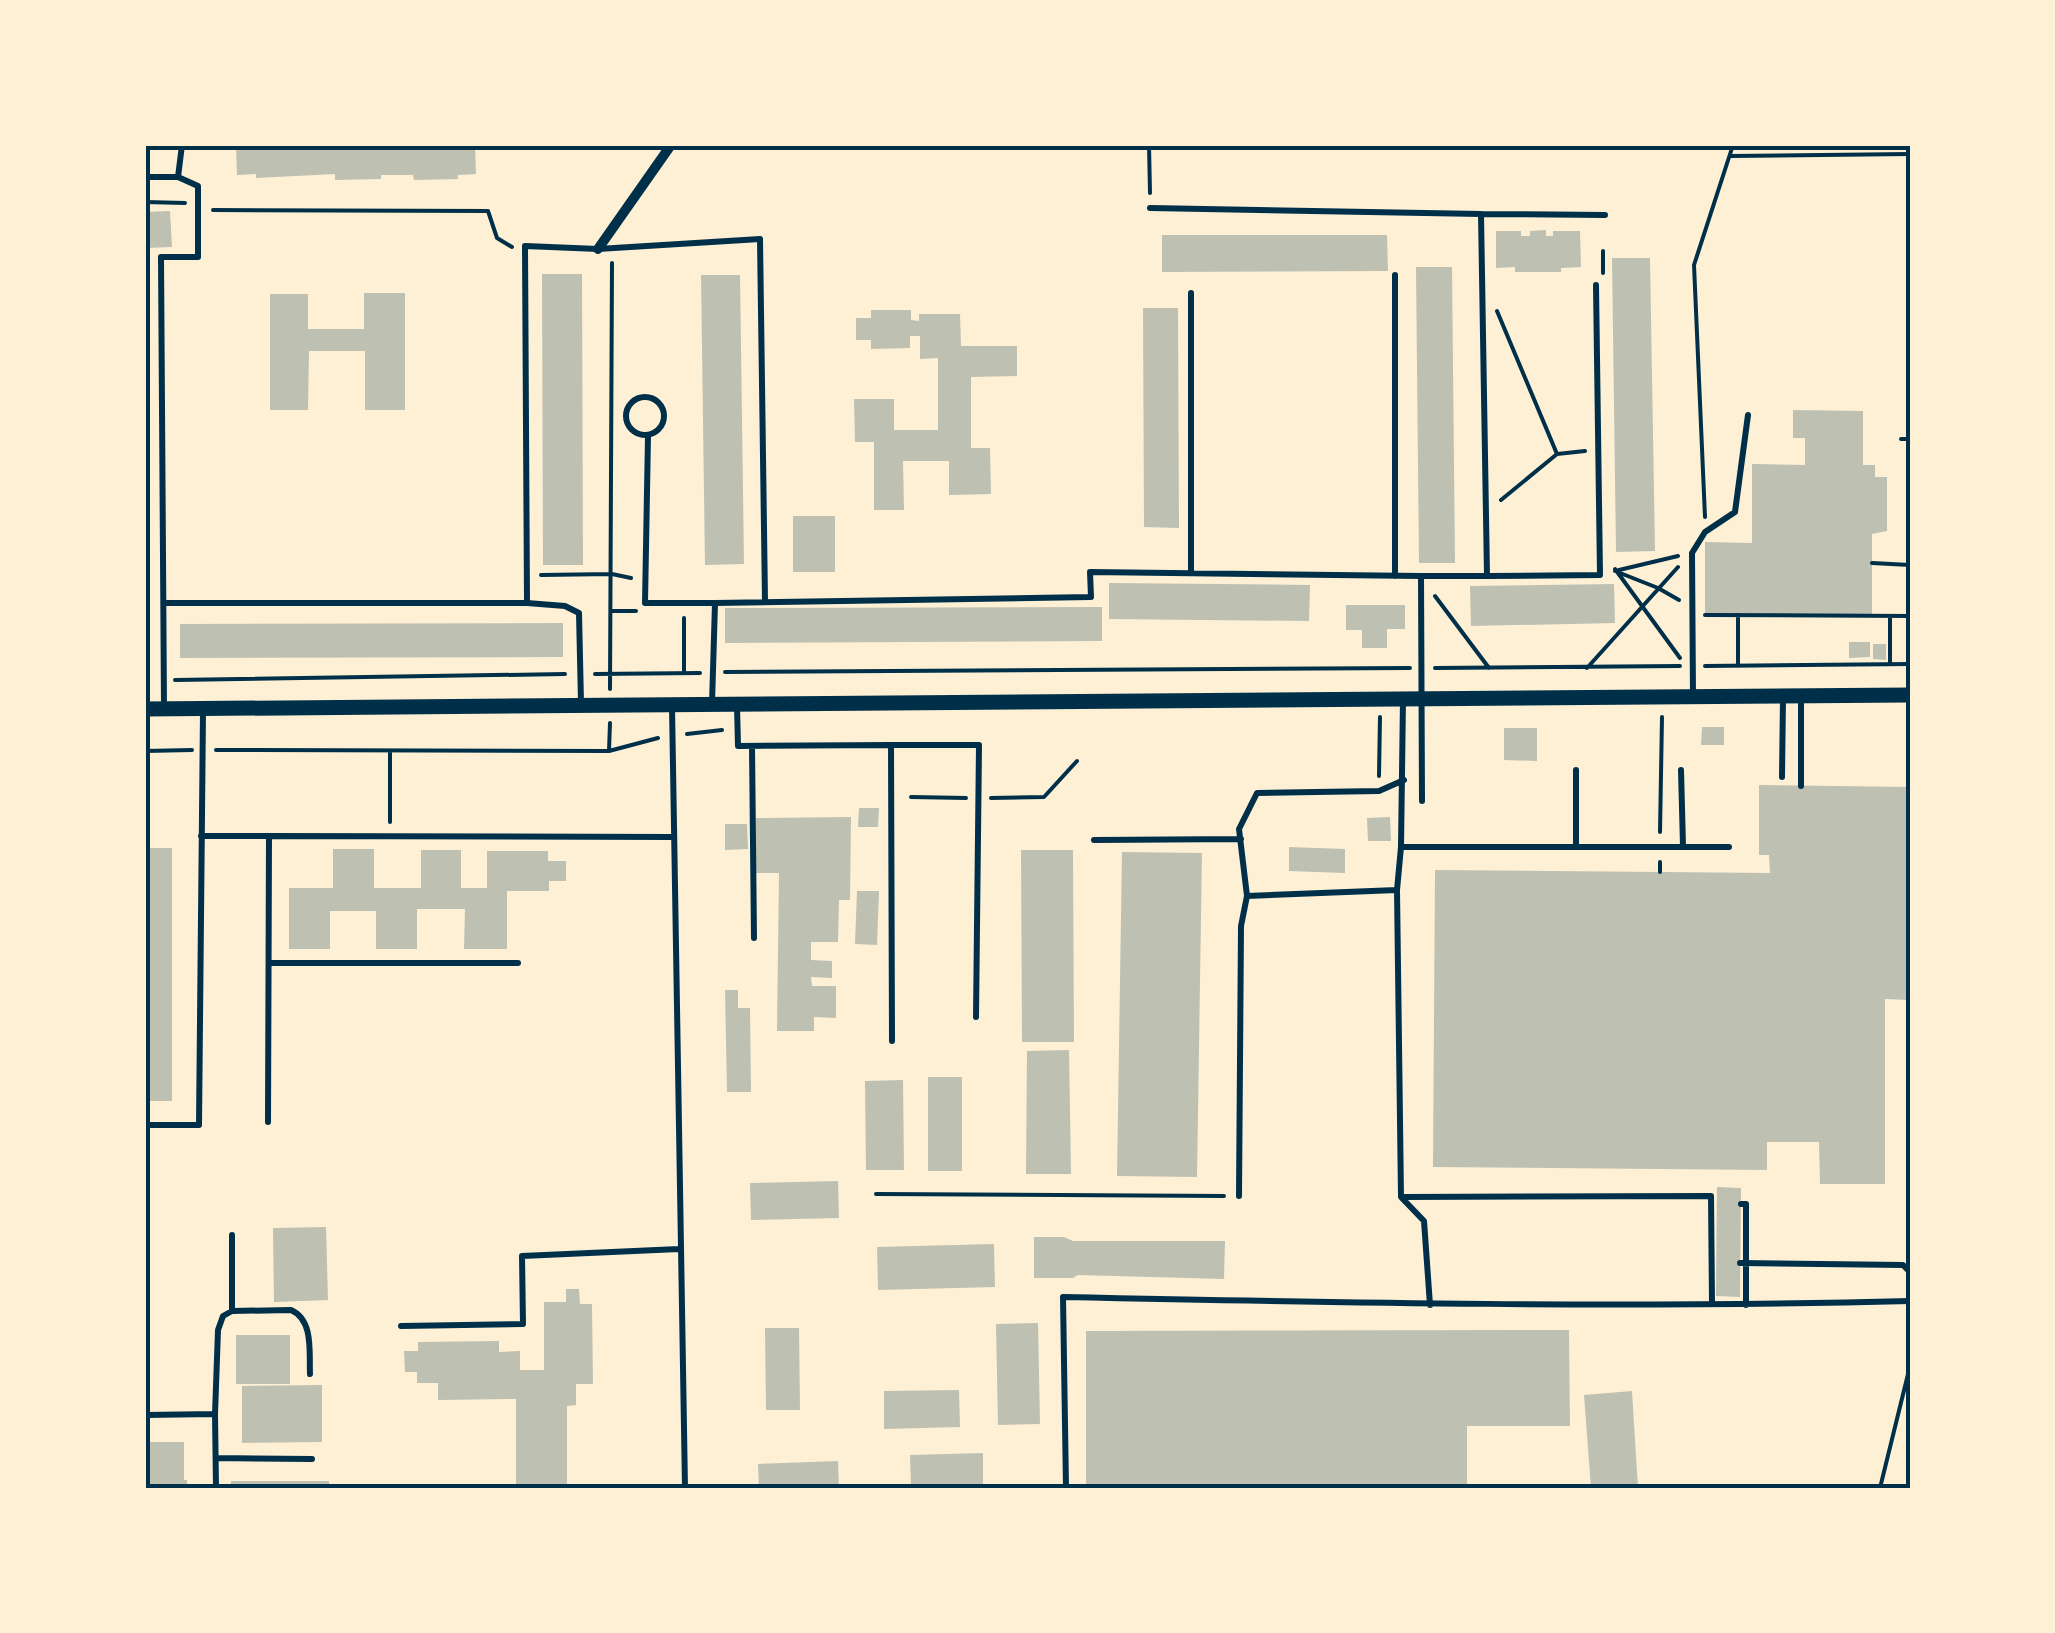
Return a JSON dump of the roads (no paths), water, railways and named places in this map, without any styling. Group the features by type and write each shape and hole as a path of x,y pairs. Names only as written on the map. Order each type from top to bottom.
{"main road":[{"path":"145,709 1910,695"}],"street":[{"path":"598,249 671,145"}],"lane":[{"path":"178,177 182,145"},
{"path":"145,177 178,177 198,186 198,257 161,257 164,709"},
{"path":"1150,208 1605,215"},
{"path":"1482,214 1486,576"},
{"path":"527,603 526,246 598,249 760,238 764,601"},
{"path":"1394,275 1395,576"},
{"path":"648,436 645,603 1091,597 1090,572 1600,574 1600,287"},
{"path":"1190,293 1191,574"},
{"path":"638,398 653,398 665,413 663,425 648,436 636,434 626,420 628,406 638,398"},
{"path":"1694,697 1692,553 1705,532 1735,512 1748,414"},
{"path":"1421,576 1422,802"},
{"path":"165,603 565,606 579,613 580,706"},
{"path":"712,705 715,603"},
{"path":"1782,696 1782,776"},
{"path":"1800,786 1802,696"},
{"path":"1403,700 1404,780 1397,890 1400,1197 1424,1221 1430,1305"},
{"path":"672,705 684,1488"},
{"path":"738,705 738,746 980,745 976,1017"},
{"path":"145,1125 200,1125 203,709"},
{"path":"892,745 892,1041"},
{"path":"752,746 754,938"},
{"path":"1576,770 1576,846"},
{"path":"1681,770 1683,846"},
{"path":"1239,1196 1241,926 1246,896 1240,829 1256,793 1379,791 1404,780"},
{"path":"202,836 672,837"},
{"path":"268,1122 269,836"},
{"path":"1094,840 1240,839"},
{"path":"1401,847 1728,847"},
{"path":"1246,896 1397,890"},
{"path":"268,962 518,963"},
{"path":"1400,1197 1711,1196 1712,1304"},
{"path":"1741,1204 1746,1204 1746,1305"},
{"path":"232,1235 232,1311"},
{"path":"401,1326 523,1324 522,1256 679,1249"},
{"path":"1744,1263 1903,1266 1910,1272"},
{"path":"1066,1488 1064,1297 1430,1305 1910,1301"},
{"path":"216,1488 218,1330 223,1316 232,1311 299,1312 307,1328 310,1374"},
{"path":"145,1415 215,1414"},
{"path":"216,1458 312,1458"}]}
